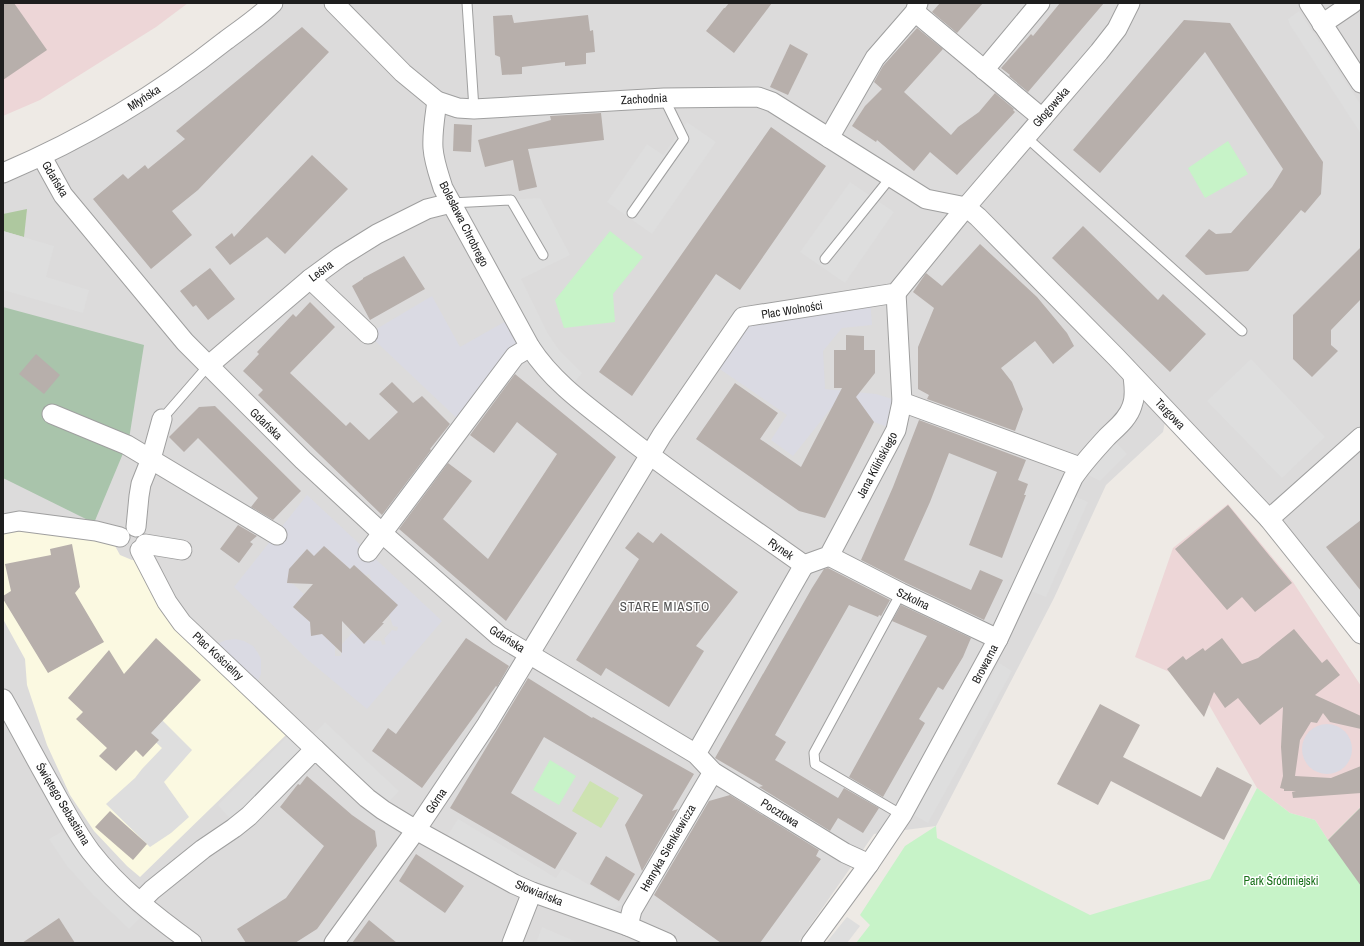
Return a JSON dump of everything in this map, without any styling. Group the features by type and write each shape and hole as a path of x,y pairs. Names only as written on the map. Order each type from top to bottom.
{"street":[{"name":"Młyńska","path":"3,173 42,157 90,132 140,102 200,62 273,3"},
{"name":"Zachodnia","path":"334,3 403,73 438,101 458,108 474,109 664,98 758,97 772,102 926,199 966,207"},
{"path":"984,70 1040,3"},
{"name":"Głogowska","path":"966,207 1099,52 1117,29 1130,3"},
{"path":"1309,3 1361,83"},
{"path":"1322,24 1353,3"},
{"path":"829,138 874,58 917,8 984,70 1042,118"},
{"name":"Bolesława Chrobrego","path":"438,101 433,135 433,149 443,188 530,347"},
{"name":"Gdańska","path":"42,157 63,195 184,342 303,460 383,534 498,636 529,654"},
{"name":"Leśna","path":"208,366 310,279 340,257 377,234 427,209 451,203"},
{"path":"896,293 966,207"},
{"name":"Targowa","path":"966,207 978,217 1116,357 1269,519 1361,634"},
{"path":"310,279 368,334"},
{"name":"Jana Kilińskiego","path":"829,556 896,430 902,402 896,293"},
{"name":"Plac Wolności","path":"650,456 662,435 743,317 896,293"},
{"path":"368,552 515,356 530,347 539,360 567,391 650,456 529,654 696,754"},
{"name":"Browarna","path":"810,943 869,864 902,815 998,639 1073,478 1080,467 1124,420 1130,411 1134,398 1133,376"},
{"path":"902,402 1080,467"},
{"path":"52,414 127,445 277,535"},
{"path":"3,524 19,521 96,531 120,537 124,549 132,552 140,540 139,496 141,484 151,459 162,419"},
{"path":"1269,519 1361,438"},
{"name":"Rynek","path":"650,456 804,565 696,754"},
{"path":"140,540 182,550"},
{"name":"Plac Kościelny","path":"140,540 161,592 182,623 367,798 416,830"},
{"path":"804,565 829,556"},
{"name":"Szkolna","path":"829,556 901,593 998,639"},
{"name":"Górna","path":"334,943 416,830 487,724 529,654"},
{"name":"Świętego Sebastiana","path":"3,699 70,819 91,852 113,877 140,902 163,922 192,943"},
{"path":"140,902 152,890 203,849 249,816 316,749"},
{"name":"Pocztowa","path":"696,754 713,772 845,853 869,864"},
{"name":"Henryka Sienkiewicza","path":"628,926 632,910 713,772"},
{"name":"Słowiańska","path":"416,830 514,884 532,892 628,926 667,943"},
{"path":"512,943 532,892"}],"lane":[{"path":"467,3 474,109"},
{"path":"632,213 684,139 664,98"},
{"path":"1026,137 1242,331"},
{"path":"825,259 891,177"},
{"path":"451,203 511,200 542,255"},
{"path":"162,419 208,366"},
{"path":"901,593 814,753 814,758 815,764 902,815"}],"shaded area":[{"path":"3,3 188,3 156,27 40,100 3,116"},
{"path":"273,3 1361,3 1361,634 1167,412 1163,432 1106,485 1054,598 936,826 874,834 798,943 3,943 3,173 42,157"},
{"path":"1299,11 1361,105 1361,134 1290,25 1288,19"},
{"path":"687,122 716,142 652,234 607,202 647,144 663,155"},
{"path":"850,182 894,212 845,283 800,252"},
{"path":"540,198 570,255 521,279 548,334 559,350 582,373 567,391 451,203"},
{"path":"3,231 54,246 46,277 89,290 83,313 3,290"},
{"path":"432,296 460,347 513,317 530,347 464,425 368,334"},
{"path":"870,298 872,325 842,328 823,351 825,389 876,394 902,402 896,430 874,422 863,407 832,407 793,456 771,440 787,415 711,363 743,317"},
{"path":"1251,359 1325,437 1282,478 1207,401"},
{"path":"1116,442 1127,454 1100,481 1088,475"},
{"path":"307,495 442,621 367,709 308,660 234,587","holes":["322,548 327,548 350,569 354,565 366,576 368,574 371,578 370,580 389,615 393,626 398,627 397,631 392,630 384,639 386,644 382,645 381,641 368,640 364,644 357,630 354,634 352,633 342,644 341,656 335,656 335,646 322,634 311,635 310,628 322,626 320,609 309,621 293,607 304,594 293,584 287,583 287,581 301,572 293,564 307,549 314,556"]},
{"path":"1074,496 1088,502 1046,597 1031,591"},
{"path":"1228,504 1293,582 1361,686 1361,807 1328,840 1315,820 1290,813 1257,788 1197,684 1135,657 1173,548"},
{"path":"29,531 76,535 114,544 120,555 132,560 136,559 152,595 162,611 288,733 140,877 127,866 94,831 70,795 47,745 27,685 25,659 3,619 3,533"},
{"path":"236,639 253,646 261,659 261,674 258,681 252,688 211,650 219,643 226,640"},
{"path":"999,663 1012,671 928,823 914,815"},
{"path":"161,719 192,750 164,782 189,817 171,833 150,847 106,804 135,778 162,748 147,734"},
{"path":"325,722 399,791 387,804 313,735"},
{"path":"1322,724 1332,724 1345,731 1352,744 1352,754 1345,767 1332,774 1322,774 1313,770 1306,763 1302,754 1302,744 1306,735 1313,728"},
{"path":"290,734 304,747 232,821 218,805"},
{"path":"458,819 556,878 562,869 622,904 613,910 534,884 448,835"},
{"path":"63,831 106,885 140,918 129,929 93,895 67,866 49,839"},
{"path":"847,917 860,926 847,943 826,943"},
{"path":"542,927 579,943 536,943"}],"green space":[{"path":"1228,141 1248,174 1205,198 1188,168"},
{"path":"27,209 24,237 3,231 3,214"},
{"path":"610,231 643,257 613,294 615,322 564,328 555,300"},
{"path":"3,307 144,345 129,439 94,523 3,478"},
{"path":"550,760 576,776 559,805 533,790"},
{"path":"590,781 619,798 601,828 572,811"},
{"name":"Park Śródmiejski","path":"1257,788 1290,813 1315,820 1328,840 1361,807 1361,943 856,943 870,925 860,915 905,846 936,826 937,838 1090,915 1210,879"}],"building":[{"path":"3,3 14,3 47,50 3,80"},
{"path":"729,3 772,3 734,53 706,31"},
{"path":"940,3 983,3 957,33 932,12"},
{"path":"1060,3 1104,3 1028,92 1001,68 1031,34 1033,36"},
{"path":"512,15 514,23 588,15 590,31 593,30 595,52 586,53 586,64 565,66 565,62 522,67 522,74 502,75 500,57 495,55 493,16"},
{"path":"1184,20 1230,23 1323,162 1321,194 1305,213 1301,210 1248,271 1206,275 1185,256 1209,229 1216,234 1231,233 1272,187 1283,169 1205,52 1100,173 1073,150"},
{"path":"302,27 329,52 198,190 172,211 192,235 151,269 93,199 123,174 128,179 145,165 148,169 185,139 176,131"},
{"path":"917,28 943,49 904,92 951,135 958,127 979,112 995,93 1014,109 1013,110 1015,112 957,175 930,152 914,171 877,140 876,142 852,126 865,106 882,89 874,82 883,66"},
{"path":"790,44 808,54 788,95 770,87"},
{"path":"601,113 604,140 528,149 537,187 519,191 513,160 485,167 478,140 551,120 550,116"},
{"path":"454,124 472,125 471,152 453,151"},
{"path":"771,127 826,166 740,290 716,274 632,396 599,372"},
{"path":"312,155 348,189 285,254 267,237 230,265 215,247 232,233 234,237"},
{"path":"1083,226 1158,300 1163,294 1206,334 1170,372 1052,258"},
{"path":"980,244 1037,297 1067,333 1074,346 1053,364 1035,341 1001,368 1012,382 1023,409 1015,431 927,399 929,395 918,389 918,347 934,308 913,292 926,273 942,286"},
{"path":"1361,247 1361,299 1331,330 1331,345 1338,351 1312,377 1293,359 1293,315"},
{"path":"404,256 425,289 370,320 352,286 363,278"},
{"path":"210,268 235,299 208,320 196,305 193,307 180,291"},
{"path":"310,302 335,327 290,373 346,426 350,422 369,440 398,412 379,394 392,382 413,403 422,396 450,424 382,515 258,395 263,390 243,371 259,354 257,352 293,314 296,317"},
{"path":"846,335 864,336 864,350 875,350 875,373 856,397 874,422 825,518 799,511 696,439 735,383 778,413 760,439 801,467 842,388 834,388 834,350 846,350"},
{"path":"36,354 60,375 44,394 19,374"},
{"path":"515,374 616,457 506,621 399,529 448,463 472,481 443,519 488,559 557,454 517,422 494,453 470,435"},
{"path":"215,406 301,491 273,520 251,507 258,498 198,438 184,452 169,437 199,407"},
{"path":"919,420 1026,460 1018,480 1028,484 1024,495 1026,495 1002,558 969,545 997,472 949,453 930,502 904,560 971,590 980,570 1003,580 984,620 861,560 893,487"},
{"path":"1228,505 1292,583 1255,612 1242,597 1227,610 1175,549"},
{"path":"1361,520 1361,591 1326,547"},
{"path":"238,525 257,536 250,542 253,544 239,563 220,549"},
{"path":"638,532 653,543 661,533 738,592 696,646 704,651 669,707 606,668 601,676 576,660 639,559 625,548"},
{"path":"72,544 80,587 75,593 104,642 48,673 3,599 3,596 11,591 5,564 51,555 50,549"},
{"path":"324,546 350,569 354,565 398,605 382,623 384,623 364,644 342,621 342,653 322,634 311,636 310,622 293,607 313,584 287,583 289,569 307,549 314,556"},
{"path":"828,568 890,600 881,616 879,615 878,617 849,605 775,735 786,742 775,760 838,798 844,788 879,808 863,833 838,818 830,831 759,787 763,786 715,758 812,588 824,569"},
{"path":"901,605 971,638 963,657 943,690 938,687 919,719 925,723 883,797 849,777 927,636 892,621"},
{"path":"1294,629 1322,663 1327,659 1340,675 1315,695 1361,716 1361,729 1330,722 1323,713 1317,723 1311,722 1300,740 1295,776 1331,778 1361,766 1361,793 1293,798 1292,792 1296,791 1284,791 1284,789 1280,788 1283,776 1281,747 1283,707 1260,725 1238,698 1225,708 1214,692 1204,717 1167,669 1183,656 1186,660 1203,648 1205,651 1222,638 1242,664 1258,658"},
{"path":"156,638 201,680 151,733 159,740 143,757 136,750 116,771 99,756 107,748 76,719 83,712 68,698 109,650 124,674"},
{"path":"466,638 509,666 497,687 496,686 422,788 372,751 388,728 396,734"},
{"path":"528,678 592,718 593,717 694,774 672,811 678,809 642,871 625,825 643,795 544,737 511,793 577,833 555,869 450,808"},
{"path":"1100,704 1140,725 1123,757 1201,797 1217,767 1252,785 1224,840 1111,781 1098,805 1057,784"},
{"path":"307,776 352,815 375,831 377,846 317,929 295,943 246,943 237,929 286,898 324,846 280,807 298,784 300,785"},
{"path":"730,795 819,850 816,856 821,859 760,943 721,943 654,895 709,801"},
{"path":"1361,807 1361,886 1328,840"},
{"path":"110,811 147,844 133,860 95,827"},
{"path":"416,854 464,886 445,913 399,881"},
{"path":"606,856 635,874 619,901 590,884"},
{"path":"59,918 75,943 22,943"},
{"path":"369,920 397,943 352,943"}],"district":[{"name":"STARE MIASTO","path":"665,606"}]}
